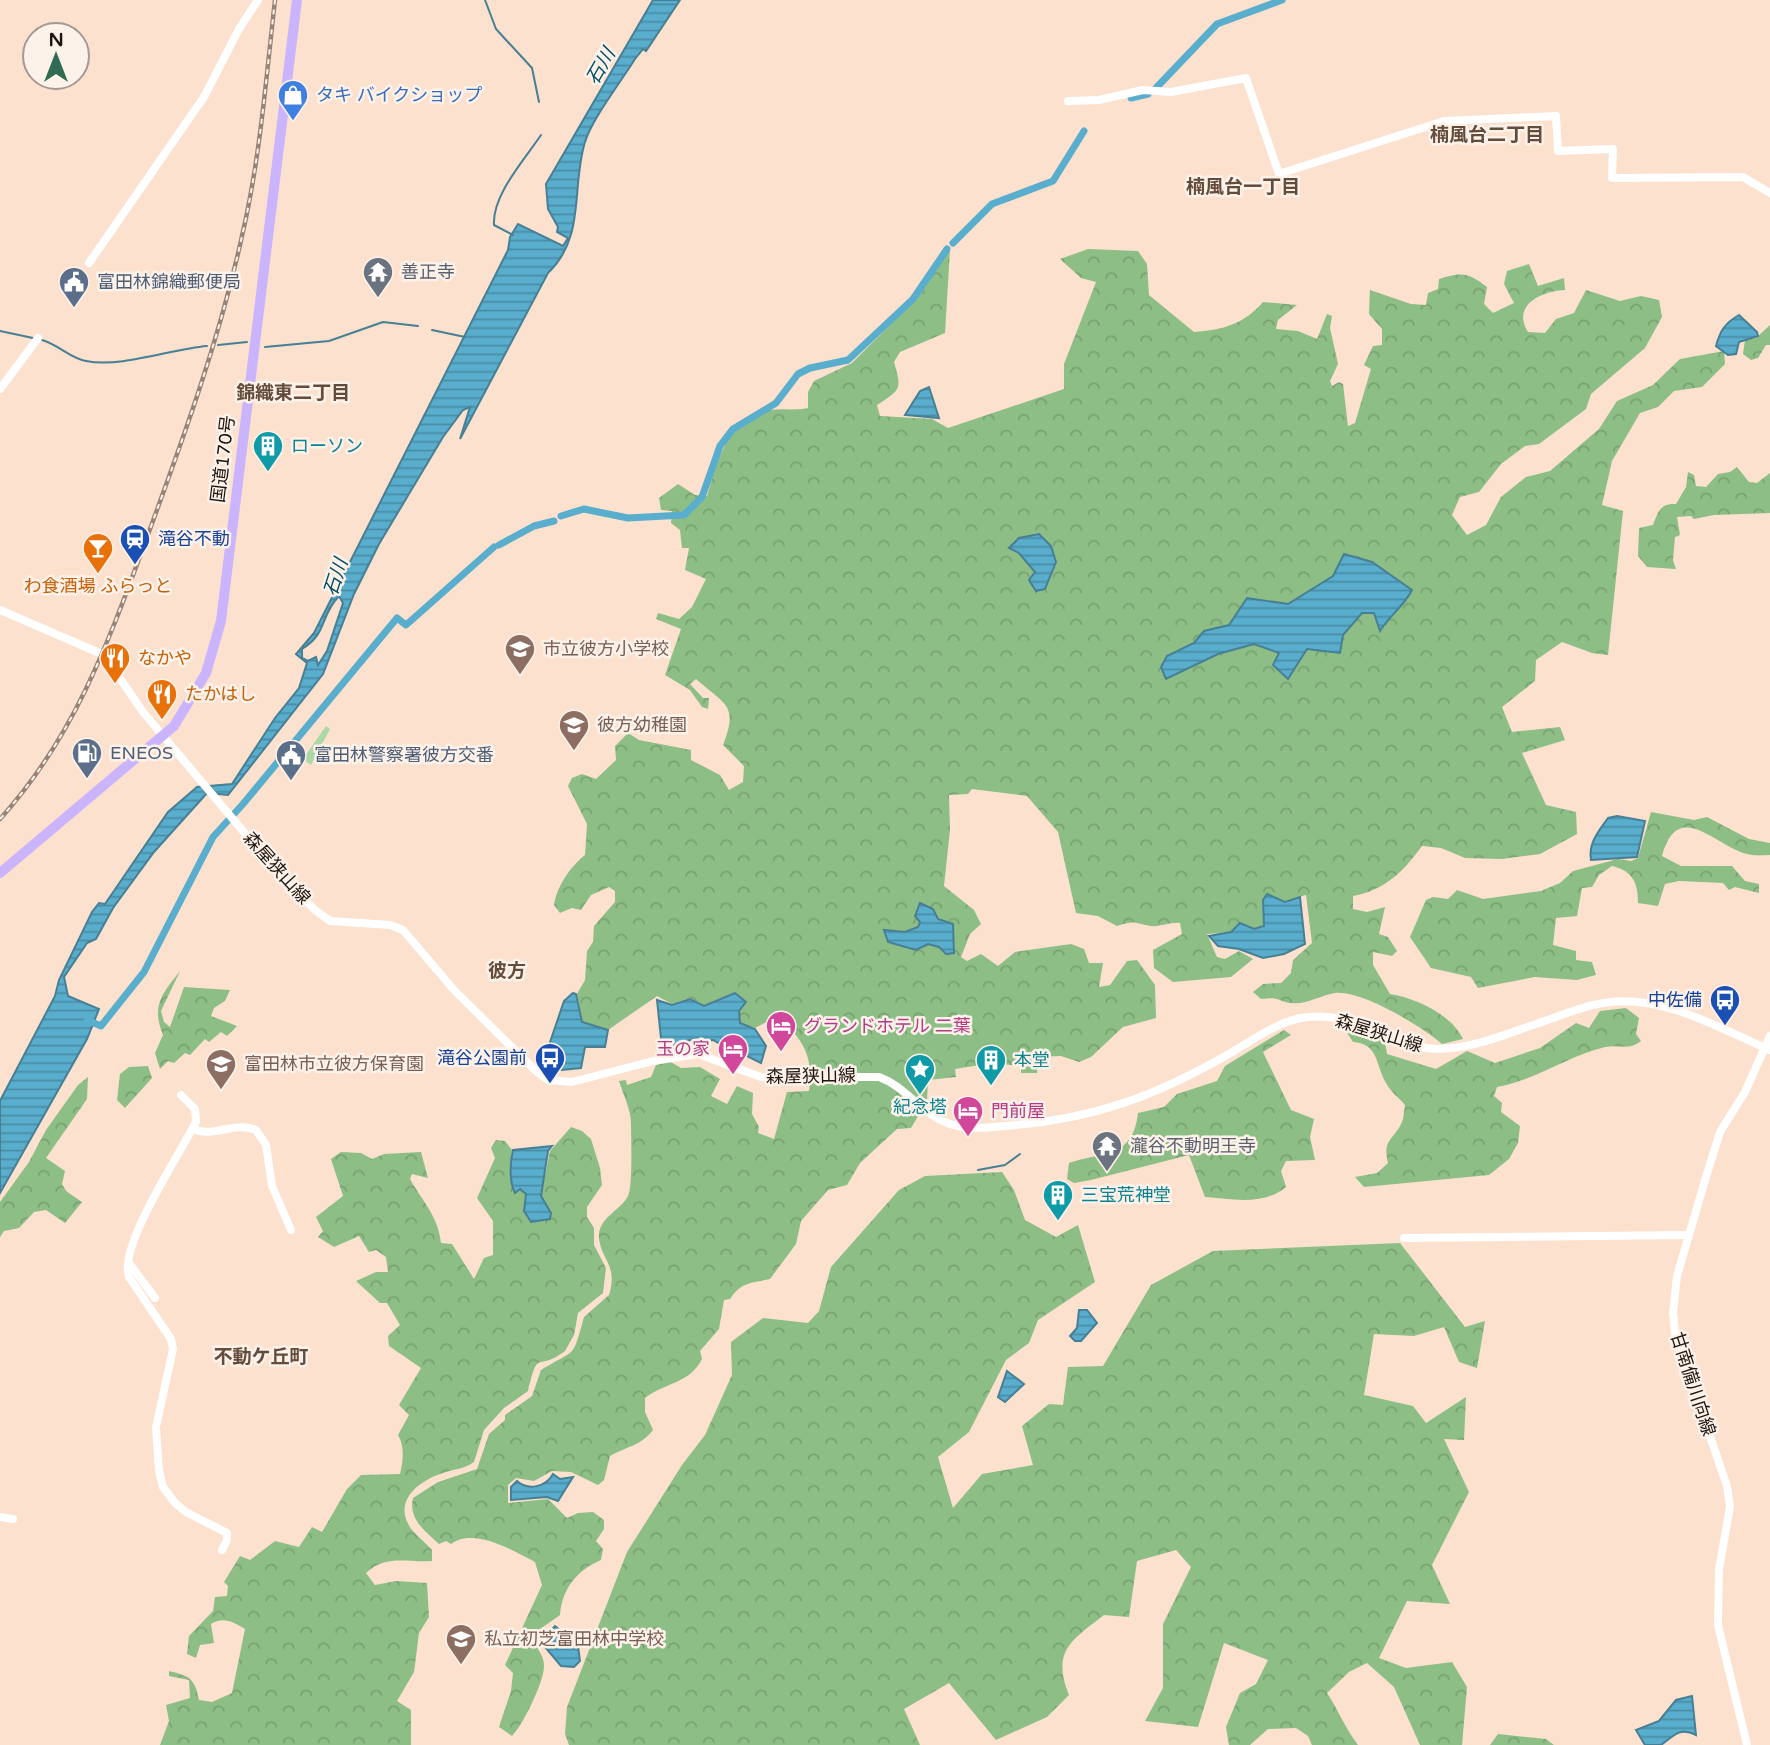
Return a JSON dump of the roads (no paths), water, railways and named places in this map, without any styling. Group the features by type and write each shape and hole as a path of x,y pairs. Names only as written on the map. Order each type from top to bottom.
{"highway":[{"name":"国道170号","path":"0,873 164,736 196,694 218,639 297,0"}],"main road":[{"path":"89,263 204,97 239,29 258,0"},
{"path":"1068,101 1099,100 1143,90 1171,92 1246,78 1279,174 1444,121 1556,116 1558,151 1613,149 1612,178 1743,177 1770,193"},
{"path":"0,389 38,338"},
{"name":"森屋狭山線","path":"0,610 102,653 164,736 280,875 324,918 334,922 390,925 403,930 454,990 537,1072 559,1082 577,1081 653,1061 703,1055 761,1077 878,1077 895,1085 937,1119 952,1125 986,1128 1087,1115 1120,1106 1162,1090 1286,1023 1313,1017 1343,1018 1423,1047 1450,1048 1480,1042 1592,1006 1630,1002 1683,1013 1767,1049"},
{"name":"甘南備川向線","path":"1747,1745 1718,1625 1718,1569 1729,1517 1727,1486 1673,1324 1675,1290 1720,1132 1745,1092 1767,1049 1770,1036"},
{"path":"181,1096 197,1115 132,1241 127,1256 129,1278 172,1339 171,1357 156,1419 160,1478 175,1503 227,1533 228,1540 222,1550"},
{"path":"192,1129 208,1133 241,1126 256,1130 266,1145 272,1186 291,1230"},
{"path":"1404,1238 1689,1236"},
{"path":"127,1256 133,1271 155,1297"},
{"path":"0,1517 13,1519"}],"water":[{"path":"653,0 680,0 646,51 643,49 635,59 594,122 581,159 576,211 568,244 548,273 460,439 470,407 463,410 443,437 379,544 354,594 323,674 228,795 207,793 154,852 113,908 96,939 87,943 64,977 68,996 99,1009 87,1039 0,1193 0,1101 55,996 59,980 92,912 99,903 105,904 168,812 197,787 232,784 275,718 299,688 307,663 296,654 314,633 508,250 510,237 518,224 563,246 568,238 557,232 558,227 548,209 546,184","holes":["339,596 343,603 327,651 318,665 316,657 308,661 302,658 302,649 316,637 328,611"]},
{"path":"1739,315 1758,336 1739,342 1736,354 1728,355 1716,346 1724,328"},
{"path":"929,387 939,418 905,415 920,391"},
{"path":"1039,534 1051,546 1056,562 1045,589 1036,591 1029,580 1035,572 1019,553 1009,548 1019,538"},
{"path":"1344,554 1372,562 1412,590 1380,631 1374,613 1362,613 1343,635 1340,653 1307,649 1288,679 1273,665 1279,653 1254,644 1218,654 1166,679 1161,667 1167,656 1194,643 1204,631 1229,625 1247,598 1288,604 1333,576"},
{"path":"1617,816 1645,821 1637,857 1591,860 1591,848 1598,833 1608,818"},
{"path":"1267,894 1285,902 1300,897 1305,944 1284,954 1263,958 1239,949 1218,946 1209,936 1231,932 1240,923 1254,929 1264,926 1263,900"},
{"path":"920,903 933,909 938,919 953,924 954,953 946,954 939,947 928,944 916,950 888,942 884,930 905,932 918,927 920,922 915,916"},
{"path":"573,993 576,994 582,1022 608,1030 605,1047 585,1047 581,1068 561,1070 545,1057 564,1001"},
{"path":"735,993 746,1002 739,1011 740,1023 755,1029 766,1046 761,1063 743,1054 736,1056 728,1051 731,1044 723,1040 720,1044 713,1040 694,1039 662,1048 657,1000 672,1005 690,999 704,1006"},
{"path":"552,1146 548,1151 541,1196 551,1213 550,1219 531,1222 524,1211 526,1194 520,1189 515,1193 512,1183 513,1150"},
{"path":"1079,1310 1087,1310 1097,1323 1081,1341 1075,1341 1070,1336 1077,1328"},
{"path":"1007,1371 1024,1384 1005,1402 998,1397"},
{"path":"553,1474 560,1479 573,1477 558,1501 547,1497 511,1500 511,1487 517,1481 531,1487 541,1485"},
{"path":"555,1626 578,1646 580,1661 574,1667 561,1666 540,1641"},
{"path":"1692,1696 1696,1735 1681,1732 1661,1745 1645,1745 1636,1730 1659,1721 1676,1700"}],"waterway":[{"path":"485,0 496,29 532,68 539,102"},
{"path":"1155,89 1217,24 1282,0"},
{"path":"1131,98 1148,94"},
{"path":"953,243 992,204 1053,181 1084,131"},
{"path":"513,235 494,225 498,202 541,135"},
{"path":"561,516 584,509 628,518 684,515 702,497 720,446 733,429 776,403 798,374 810,368 848,360 913,299 947,249"},
{"path":"265,347 329,341 383,322 418,326"},
{"path":"432,330 465,337"},
{"path":"0,331 33,338"},
{"path":"42,340 80,359 100,362 130,360 207,346"},
{"path":"218,345 247,342"},
{"path":"499,545 534,526 554,521"},
{"path":"87,1020 101,1026 144,972 213,837 397,618 406,625 494,547"},
{"path":"978,1170 1005,1165 1020,1154"}],"railway":[{"path":"0,819 49,755 87,687 132,578 199,390 233,275 248,207 262,119 275,0"}],"place":[{"name":"タキ バイクショップ","path":"293,122"},
{"name":"善正寺","path":"378,299"},
{"name":"富田林錦織郵便局","path":"74,309"},
{"name":"ローソン","path":"268,473"},
{"name":"滝谷不動","path":"135,566"},
{"name":"わ食酒場 ふらっと","path":"98,575"},
{"name":"市立彼方小学校","path":"520,676"},
{"name":"なかや","path":"115,685"},
{"name":"たかはし","path":"162,721"},
{"name":"彼方幼稚園","path":"574,752"},
{"name":"ENEOS","path":"87,780"},
{"name":"富田林警察署彼方交番","path":"291,782"},
{"name":"中佐備","path":"1725,1027"},
{"name":"グランドホテル 二葉","path":"781,1053"},
{"name":"玉の家","path":"733,1076"},
{"name":"滝谷公園前","path":"550,1085"},
{"name":"本堂","path":"991,1087"},
{"name":"富田林市立彼方保育園","path":"221,1091"},
{"name":"紀念塔","path":"920,1096"},
{"name":"門前屋","path":"968,1138"},
{"name":"瀧谷不動明王寺","path":"1107,1173"},
{"name":"三宝荒神堂","path":"1058,1222"},
{"name":"私立初芝富田林中学校","path":"461,1666"}],"district":[{"name":"楠風台二丁目","path":"1487,134"},
{"name":"楠風台一丁目","path":"1243,186"},
{"name":"錦織東二丁目","path":"293,392"},
{"name":"彼方","path":"507,970"},
{"name":"不動ケ丘町","path":"261,1356"}],"water label":[{"name":"石川","path":"600,66"},
{"name":"石川","path":"335,577"}]}
